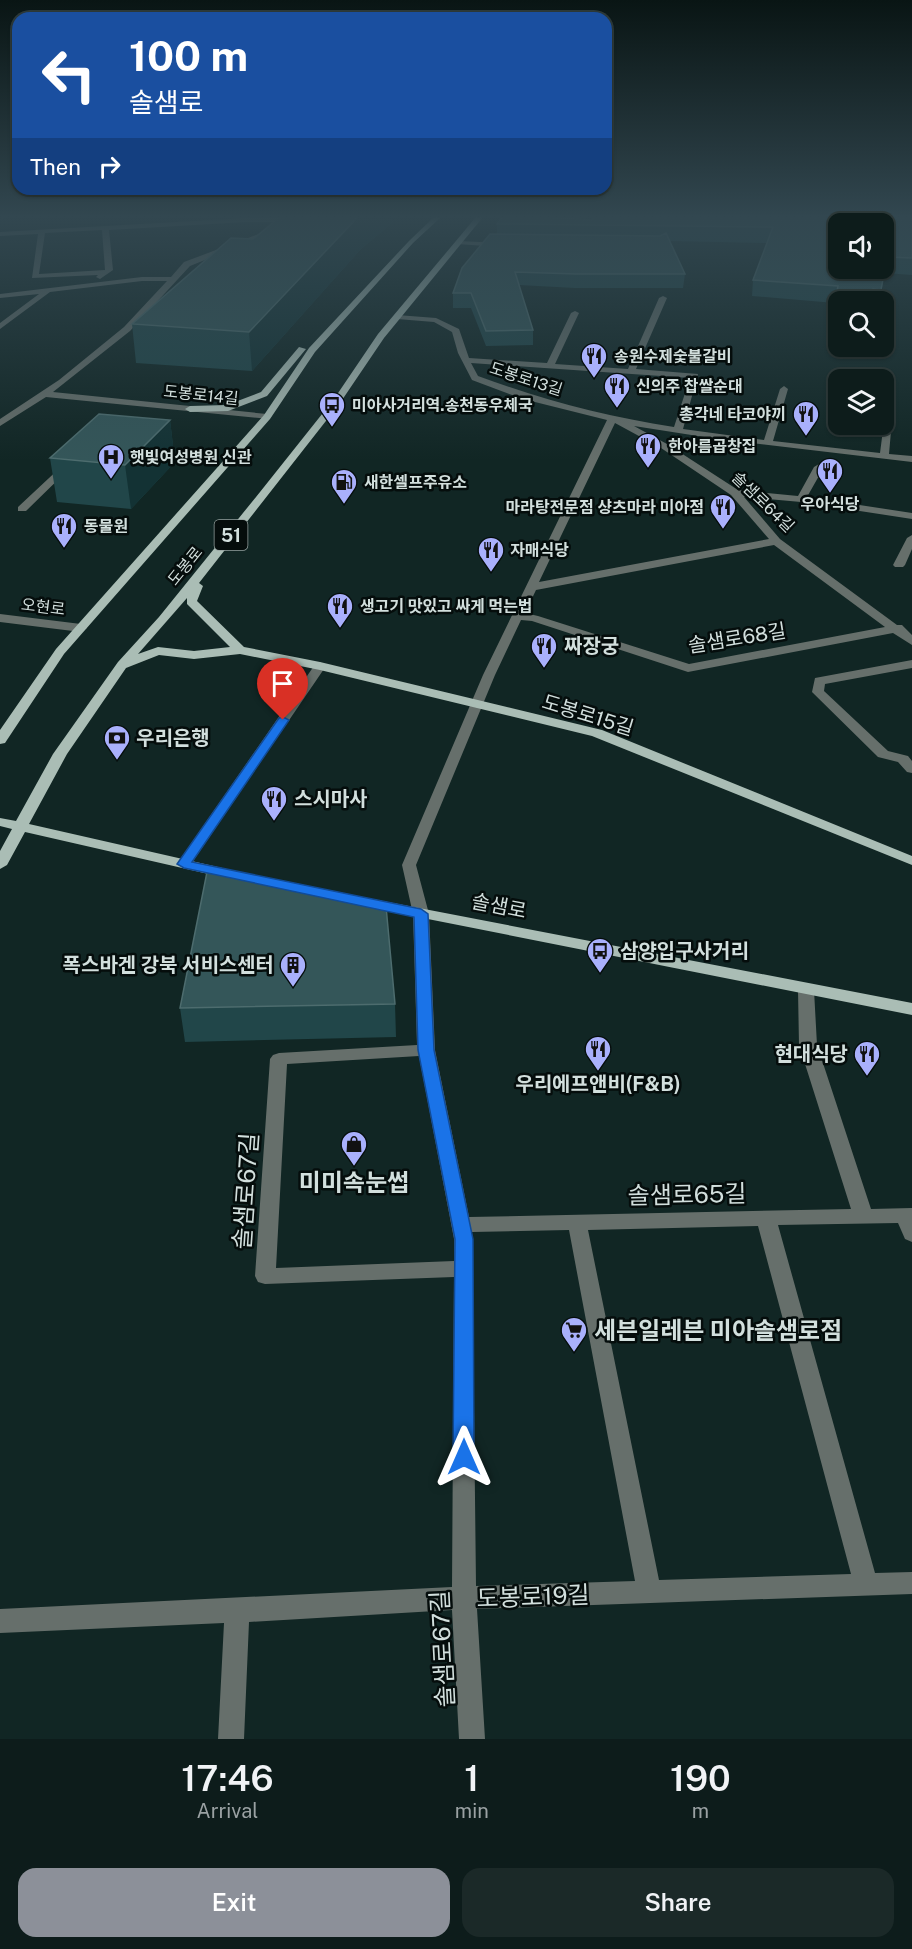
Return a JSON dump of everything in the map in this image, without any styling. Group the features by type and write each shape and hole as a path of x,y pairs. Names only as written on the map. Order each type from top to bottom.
{"main road":[{"name":"도봉로","path":"0,740 44,674 81,628 267,417 312,350 358,298"},
{"name":"도봉로","path":"0,864 60,754 122,665 202,572 337,401 381,336 413,298"},
{"path":"190,409 228,408 264,394 304,348 337,321"},
{"path":"202,572 190,602 240,650"},
{"name":"도봉로15길","path":"122,665 158,651 194,655 240,650 320,666 597,733 912,861"},
{"path":"0,822 239,876"},
{"name":"솔샘로","path":"348,899 912,1009"}],"street":[{"path":"0,327 38,298"},
{"path":"0,423 62,382 127,328 156,298"},
{"path":"631,372 663,298"},
{"path":"550,366 575,313"},
{"name":"도봉로13길","path":"397,317 436,320 456,331 475,378 525,397 613,418 678,430 912,459"},
{"path":"466,360 695,376 678,430"},
{"path":"768,442 784,389"},
{"name":"도봉로14길","path":"44,394 267,417"},
{"path":"124,411 133,403"},
{"path":"421,914 409,865 518,616 613,418"},
{"name":"솔샘로64길","path":"613,418 664,446 735,493 776,541 898,628 912,641"},
{"path":"884,456 887,435"},
{"path":"22,509 76,457"},
{"path":"801,499 819,467"},
{"path":"735,493 801,499 912,516"},
{"path":"899,565 912,538"},
{"path":"532,587 776,541"},
{"name":"솔샘로68길","path":"518,616 534,618 688,668 898,628"},
{"name":"오현로","path":"0,618 81,628"},
{"path":"912,664 819,681 818,692 883,754 903,759 912,769"},
{"path":"184,864 320,666"},
{"name":"솔샘로67길","path":"421,914 426,1050 463,1226 464,1598 472,1739"},
{"path":"806,990 808,1045 863,1215"},
{"name":"솔샘로67길","path":"426,1050 279,1059 265,1276 463,1269"},
{"path":"908,1215 912,1234"},
{"name":"솔샘로65길","path":"463,1226 908,1215"},
{"path":"766,1218 866,1585"},
{"path":"577,1222 649,1592"},
{"name":"도봉로19길","path":"0,1621 464,1598 912,1583"},
{"path":"231,1739 237,1611"}],"building":[{"path":"162,298 281,298 249,332 132,324"},
{"path":"473,298 523,298 533,330 486,331"},
{"path":"99,414 170,420 125,465 50,458"},
{"name":"폭스바겐 강북 서비스센터","path":"208,867 386,906 395,1004 180,1008"}],"place":[{"name":"송원수제숯불갈비","path":"594,379"},
{"name":"신의주 찹쌀순대","path":"617,409"},
{"name":"미아사거리역.송천동우체국","path":"332,428"},
{"name":"총각네 타코야끼","path":"806,437"},
{"name":"한아름곱창집","path":"648,469"},
{"name":"햇빛여성병원 신관","path":"111,480"},
{"name":"우아식당","path":"830,494"},
{"name":"새한셀프주유소","path":"344,505"},
{"name":"마라탕전문점 샹츠마라 미아점","path":"723,530"},
{"name":"동물원","path":"64,549"},
{"name":"자매식당","path":"491,573"},
{"name":"생고기 맛있고 싸게 먹는법","path":"340,629"},
{"name":"짜장궁","path":"544,669"},
{"name":"우리은행","path":"117,761"},
{"name":"스시마사","path":"274,822"},
{"name":"삼양입구사거리","path":"600,974"},
{"name":"폭스바겐 강북 서비스센터","path":"293,988"},
{"name":"우리에프앤비(F&B)","path":"598,1072"},
{"name":"현대식당","path":"867,1077"},
{"name":"미미속눈썹","path":"354,1167"},
{"name":"세븐일레븐 미아솔샘로점","path":"574,1353"}],"route":[{"path":"283,720 184,864 421,914 426,1050 463,1226 464,1457"}]}
